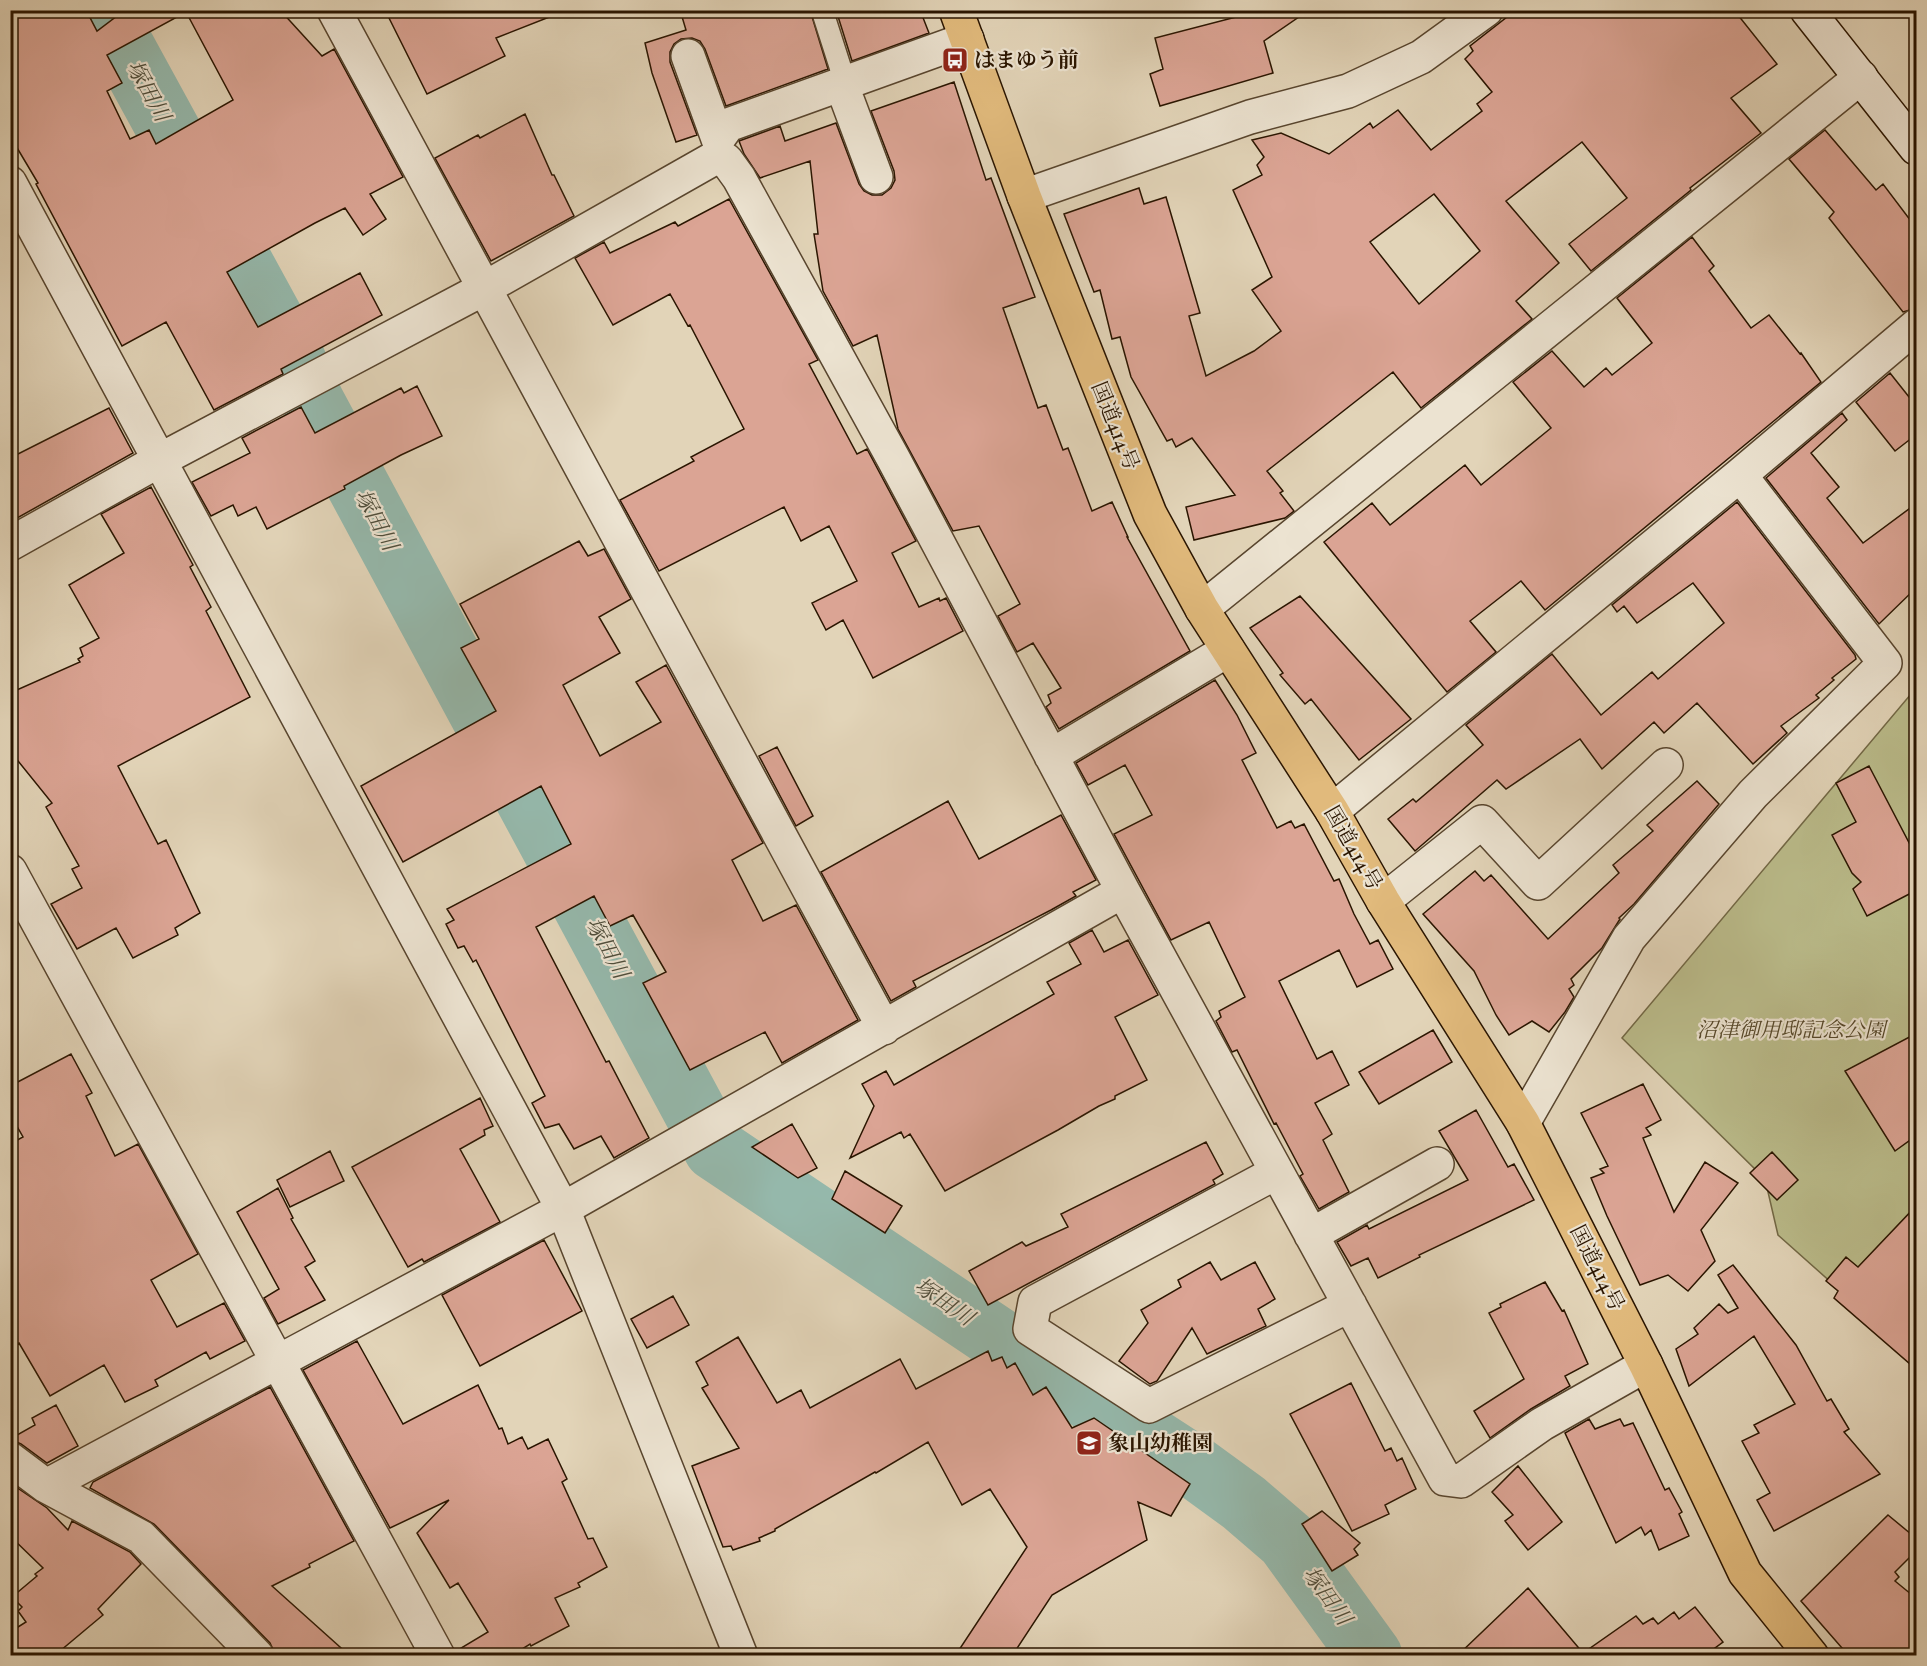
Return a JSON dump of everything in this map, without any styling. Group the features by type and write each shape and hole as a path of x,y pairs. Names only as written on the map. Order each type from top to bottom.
{"highway":[{"name":"国道414号","path":"961,25 1024,196 1150,514 1202,609 1332,811 1383,901 1523,1124 1646,1365 1745,1573 1812,1656"}],"street":[{"path":"334,10 884,1028"},
{"path":"1024,196 1250,117 1348,91 1421,57 1486,10"},
{"path":"1807,10 1917,148"},
{"path":"10,544 160,460 485,288 718,148 728,125 843,83 961,25"},
{"path":"688,56 718,148 750,199 893,458 1051,756 1445,1479 1461,1481 1542,1424 1646,1365"},
{"path":"1202,609 1861,77"},
{"path":"843,83 876,177"},
{"path":"10,183 562,1209 741,1656"},
{"path":"1332,811 1917,326"},
{"path":"1523,1124 1629,938 1753,794 1885,663 1740,475"},
{"path":"1051,756 1228,650"},
{"path":"1383,901 1482,822 1538,883 1666,765"},
{"path":"10,871 438,1656"},
{"path":"46,1486 562,1209 1124,891"},
{"path":"1311,1235 1437,1164"},
{"path":"1277,1172 1035,1302 1030,1329 1149,1406 1350,1305"},
{"path":"10,1459 46,1486 141,1537 257,1656"}],"lane":[{"path":"822,10 843,83"}],"green space":[{"name":"沼津御用邸記念公園","path":"1916,688 1916,1358 1778,1235 1765,1179 1622,1038"}],"building":[{"path":"10,10 86,10 97,31 125,10 280,10 322,56 334,49 403,177 370,194 386,219 363,235 345,208 227,272 258,327 360,273 382,315 281,369 283,374 214,410 166,322 122,346 36,184 38,183 10,136","holes":["186,12 233,100 156,144 149,130 130,139 107,91 122,83 107,55"]},
{"path":"385,10 561,10 562,12 496,38 505,56 427,94"},
{"path":"680,10 810,10 828,69 726,106 700,41 692,38 681,39 674,44 670,52 670,62 697,135 676,142 652,73 645,43 686,30"},
{"path":"836,10 920,10 929,33 852,61"},
{"path":"1263,10 1309,10 1264,41 1273,73 1160,106 1150,74 1163,69 1155,38"},
{"path":"1516,10 1734,10 1777,64 1731,98 1761,133 1690,188 1691,190 1591,271 1569,244 1627,198 1582,142 1506,201 1559,263 1516,301 1532,319 1421,408 1393,372 1267,471 1283,491 1280,493 1294,511 1285,518 1194,540 1186,507 1235,495 1192,438 1176,447 1172,439 1167,441 1131,377 1120,337 1112,339 1100,290 1094,292 1064,214 1139,188 1144,204 1166,197 1200,313 1189,316 1206,376 1254,351 1281,331 1252,290 1272,277 1233,190 1262,175 1257,165 1264,157 1252,140 1281,133 1329,154 1370,123 1373,128 1398,110 1431,150 1482,111 1477,104 1492,92 1465,59 1473,51 1470,46","holes":["1434,194 1480,251 1419,304 1370,242"]},
{"path":"954,82 986,180 991,178 1035,297 1003,308 1038,408 1046,405 1063,450 1068,448 1092,511 1112,502 1127,537 1190,651 1059,729 1046,707 1051,703 1048,695 1061,688 1033,643 1017,652 998,616 1020,604 979,526 953,531 898,429 877,335 853,346 823,291 814,234 818,234 810,161 760,178 744,154 739,141 780,126 785,141 836,123 859,184 864,191 872,195 882,195 891,188 895,180 894,171 871,111"},
{"path":"525,114 552,175 574,216 491,261 435,158"},
{"path":"1825,130 1876,190 1883,184 1917,229 1917,308 1903,312 1829,218 1834,212 1789,159"},
{"path":"729,199 818,360 809,364 857,454 867,449 916,541 892,553 919,607 939,598 940,601 946,598 963,631 873,678 843,620 826,630 812,603 857,581 829,526 801,541 784,507 659,571 620,500 694,461 691,457 744,429 690,325 688,326 670,294 613,325 575,258 604,242 610,253 675,222 678,226"},
{"path":"1692,237 1714,266 1709,271 1751,328 1769,315 1801,353 1821,382 1545,610 1521,581 1470,621 1496,652 1447,692 1324,542 1372,503 1390,525 1465,465 1481,485 1551,428 1513,382 1552,351 1584,387 1606,368 1612,375 1652,343 1617,298"},
{"path":"1890,373 1917,407 1917,434 1895,451 1856,402"},
{"path":"417,386 442,436 401,455 344,486 345,489 267,529 256,507 238,516 233,505 211,516 192,482 250,453 242,438 301,407 315,433 401,388 404,393"},
{"path":"109,408 133,453 10,522 10,458"},
{"path":"1842,413 1847,420 1811,453 1839,487 1827,498 1863,543 1917,503 1917,587 1879,624 1766,478"},
{"path":"151,487 193,565 190,567 211,607 206,611 250,697 118,766 158,844 166,840 200,913 175,928 178,935 133,958 116,928 77,949 51,904 82,888 72,869 79,866 46,807 52,803 10,751 10,693 80,662 78,659 83,656 80,648 99,638 69,585 124,553 101,514"},
{"path":"1737,502 1856,659 1832,678 1834,680 1816,695 1819,698 1781,726 1787,733 1753,764 1697,703 1664,733 1654,722 1602,769 1580,739 1506,789 1497,780 1415,851 1388,819 1413,799 1416,802 1483,745 1466,725 1552,654 1601,715 1652,672 1658,679 1724,623 1693,583 1637,623 1624,606 1617,612 1612,605"},
{"path":"579,541 588,556 604,549 631,599 599,617 620,653 563,685 600,756 661,722 636,682 666,665 763,843 732,860 763,921 796,905 858,1020 782,1063 765,1032 690,1070 643,983 666,972 633,915 610,926 594,896 536,927 606,1062 609,1061 649,1138 614,1158 601,1136 574,1149 559,1124 545,1128 532,1103 545,1096 476,960 473,962 464,946 458,948 446,924 454,920 447,909 571,844 541,786 403,862 361,786 496,711 461,648 479,639 460,604"},
{"path":"1300,596 1411,719 1359,760 1311,699 1305,704 1280,675 1283,673 1250,628"},
{"path":"1215,680 1237,715 1256,753 1242,760 1277,828 1291,821 1295,828 1304,824 1334,881 1339,879 1370,944 1378,940 1393,969 1357,987 1339,950 1279,981 1317,1059 1332,1051 1349,1085 1315,1103 1332,1134 1323,1140 1349,1192 1319,1209 1300,1176 1303,1174 1276,1123 1274,1124 1237,1050 1232,1052 1216,1021 1221,1017 1219,1011 1245,997 1209,922 1171,940 1114,834 1152,815 1125,765 1088,785 1076,763"},
{"path":"777,747 813,816 796,826 759,756"},
{"path":"1869,766 1917,858 1917,890 1867,916 1853,889 1861,882 1852,873 1832,835 1856,822 1836,783"},
{"path":"1697,781 1719,804 1634,904 1619,918 1602,948 1571,979 1574,985 1569,989 1574,997 1549,1032 1532,1021 1509,1035 1496,1015 1474,971 1423,914 1475,871 1484,881 1491,875 1548,939 1619,873 1613,865 1653,831 1647,825"},
{"path":"948,801 979,859 1061,815 1096,880 1073,892 1076,896 1051,910 913,981 916,987 891,1001 821,872"},
{"path":"1092,930 1104,952 1128,940 1158,995 1115,1017 1147,1080 945,1191 910,1134 904,1138 901,1132 850,1158 874,1106 862,1084 886,1071 894,1085 1054,994 1047,982 1081,964 1069,943"},
{"path":"1433,1030 1452,1062 1379,1104 1359,1072"},
{"path":"1917,1033 1917,1135 1895,1151 1845,1071"},
{"path":"71,1054 92,1093 86,1096 115,1156 138,1144 198,1254 151,1280 177,1327 224,1303 245,1341 210,1359 206,1352 155,1380 158,1386 125,1402 104,1365 50,1396 19,1343 10,1347 10,1144 23,1137 10,1114 10,1086"},
{"path":"1643,1084 1661,1120 1646,1128 1651,1135 1643,1138 1674,1212 1705,1162 1738,1183 1701,1230 1715,1261 1688,1291 1668,1275 1640,1285 1591,1178 1604,1173 1600,1169 1608,1166 1581,1113"},
{"path":"480,1098 493,1126 484,1130 485,1135 460,1149 500,1222 424,1262 422,1259 408,1267 352,1167"},
{"path":"1476,1110 1508,1167 1514,1164 1534,1200 1419,1255 1420,1257 1378,1278 1368,1258 1351,1266 1337,1242 1367,1225 1369,1229 1468,1180 1439,1131"},
{"path":"792,1124 817,1168 798,1178 752,1147"},
{"path":"1206,1142 1223,1174 1213,1180 1215,1184 988,1305 969,1271 1022,1242 1026,1246 1068,1227 1061,1214"},
{"path":"330,1151 344,1181 290,1207 277,1180"},
{"path":"1772,1152 1798,1180 1777,1200 1750,1173"},
{"path":"845,1171 902,1206 885,1233 832,1199"},
{"path":"278,1188 293,1218 291,1219 315,1261 305,1267 325,1300 278,1324 264,1298 279,1289 237,1212"},
{"path":"1917,1205 1917,1370 1834,1298 1838,1291 1826,1281 1846,1257 1858,1267"},
{"path":"544,1240 582,1311 480,1366 442,1295"},
{"path":"1210,1262 1221,1280 1255,1262 1275,1299 1258,1309 1266,1326 1207,1354 1192,1328 1157,1381 1150,1384 1119,1361 1148,1323 1141,1310 1181,1287 1178,1280"},
{"path":"1733,1265 1796,1345 1827,1401 1831,1399 1849,1429 1844,1432 1880,1474 1774,1531 1757,1500 1770,1493 1742,1441 1759,1433 1754,1425 1795,1404 1754,1336 1689,1386 1676,1349 1698,1334 1694,1328 1719,1304 1728,1313 1738,1308 1718,1275"},
{"path":"1545,1282 1562,1311 1564,1310 1588,1364 1565,1376 1570,1386 1531,1409 1490,1438 1474,1411 1524,1379 1489,1313 1501,1307 1500,1304"},
{"path":"673,1296 689,1325 647,1348 631,1319"},
{"path":"738,1337 777,1403 801,1390 810,1408 900,1359 916,1389 988,1351 992,1361 1002,1357 1007,1368 1015,1363 1033,1395 1046,1387 1072,1428 1094,1418 1190,1484 1171,1516 1138,1502 1147,1540 1052,1595 1012,1656 955,1656 1027,1547 990,1489 962,1505 928,1442 775,1531 759,1538 760,1541 733,1550 731,1546 723,1547 692,1466 739,1448 702,1388 708,1385 696,1362"},
{"path":"357,1341 403,1424 478,1385 499,1429 502,1428 508,1444 522,1437 528,1449 548,1439 567,1479 562,1482 588,1539 593,1538 607,1567 578,1583 580,1587 555,1598 569,1626 531,1646 530,1644 511,1656 457,1656 456,1651 488,1632 458,1583 450,1588 417,1533 449,1500 390,1528 303,1370"},
{"path":"1351,1383 1385,1451 1391,1448 1397,1461 1402,1458 1416,1489 1385,1505 1389,1514 1352,1531 1290,1414"},
{"path":"270,1387 354,1541 272,1586 350,1656 276,1656 270,1643 154,1524 90,1488 93,1482"},
{"path":"56,1405 78,1446 47,1463 14,1441 17,1435 35,1425 32,1418"},
{"path":"1589,1419 1595,1429 1620,1419 1624,1426 1633,1423 1665,1490 1669,1488 1682,1512 1679,1514 1689,1536 1659,1550 1651,1530 1645,1535 1641,1527 1616,1543 1565,1433"},
{"path":"1518,1466 1562,1522 1528,1550 1505,1521 1513,1515 1492,1492"},
{"path":"10,1483 47,1508 68,1530 72,1521 130,1552 141,1564 98,1609 103,1615 54,1656 10,1656 10,1632 26,1622 18,1611 22,1607 12,1597 43,1568 10,1536"},
{"path":"1322,1511 1360,1543 1354,1549 1358,1555 1332,1571 1302,1524"},
{"path":"1888,1515 1917,1539 1917,1550 1895,1572 1899,1577 1895,1581 1917,1599 1917,1646 1908,1656 1849,1656 1801,1601"},
{"path":"1528,1588 1583,1653 1636,1616 1643,1624 1653,1618 1658,1624 1674,1612 1679,1619 1695,1607 1723,1642 1704,1656 1457,1656"}],"waterway":[{"name":"塚田川","path":"103,10 294,359 313,402 715,1149 1025,1357 1196,1468 1244,1503 1287,1540 1371,1656"}],"place":[{"name":"はまゆう前","path":"955,60"},
{"name":"象山幼稚園","path":"1089,1443"}]}
